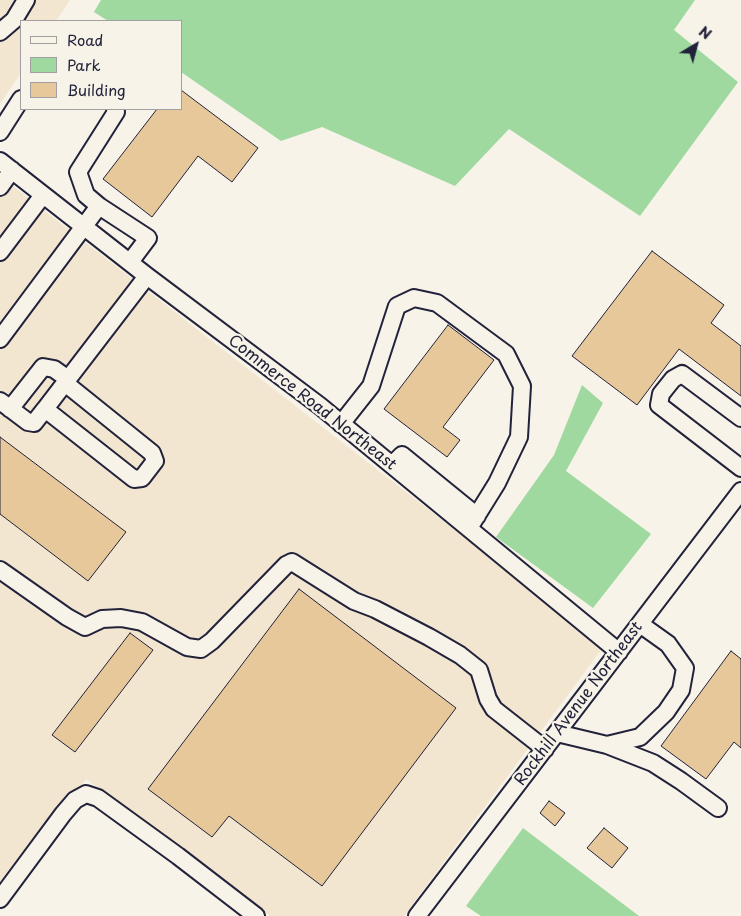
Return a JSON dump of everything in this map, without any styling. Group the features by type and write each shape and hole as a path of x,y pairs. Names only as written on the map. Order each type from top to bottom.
{"street":[{"path":"0,32 14,20 26,0"},
{"path":"0,132 20,101"},
{"path":"115,110 116,112 78,172 86,195 148,238 130,262"},
{"path":"0,187 6,166"},
{"name":"Commerce Road Northeast","path":"6,166 392,465 473,522 619,652"},
{"path":"0,252 43,195"},
{"path":"0,339 100,206"},
{"path":"45,409 134,479 142,478 154,461 152,453 67,381 54,369 43,367 5,405 28,422 34,423 45,409 67,381 147,276"},
{"path":"341,424 371,386 397,306 414,298 437,303 506,354 522,386 519,437 497,483 473,522"},
{"path":"741,418 682,374 673,379 662,394 659,405 741,468"},
{"name":"Rockhill Avenue Northeast","path":"417,916 741,491"},
{"path":"0,570 67,617 85,627 102,619 121,618 142,622 187,647 201,649 212,642 286,564 292,562 354,601 375,609 429,636 479,670 488,699 494,709 545,749"},
{"path":"608,745 640,738 666,712 681,690 685,668 668,644 640,624"},
{"path":"557,733 608,745 653,763 718,808"},
{"path":"0,900 63,814 75,800 86,794 98,798 256,916"}],"shaded area":[{"path":"0,0 70,0 57,20 20,20 20,74 0,104"},
{"path":"0,176 604,646 404,916 270,916 86,779 0,892"}],"green space":[{"path":"101,0 695,0 674,30 738,82 640,216 509,129 455,186 322,127 281,141 182,73 182,20 106,20 94,12"},
{"path":"582,385 603,403 566,471 651,534 593,608 496,537 554,455"},
{"path":"523,828 639,916 481,916 466,906"}],"building":[{"path":"182,91 258,148 232,182 198,156 152,217 103,179 156,110 182,110"},
{"path":"652,251 724,305 711,323 741,346 741,396 679,349 637,405 572,356"},
{"path":"448,325 494,360 443,427 460,440 447,457 384,409"},
{"path":"0,437 126,532 88,581 0,514"},
{"path":"299,589 456,708 322,886 229,816 212,837 148,789"},
{"path":"130,633 153,650 75,752 52,735"},
{"path":"731,651 741,659 741,748 734,742 706,779 661,746"},
{"path":"549,801 565,813 555,826 540,813"},
{"path":"604,828 628,848 612,868 587,848"}]}
